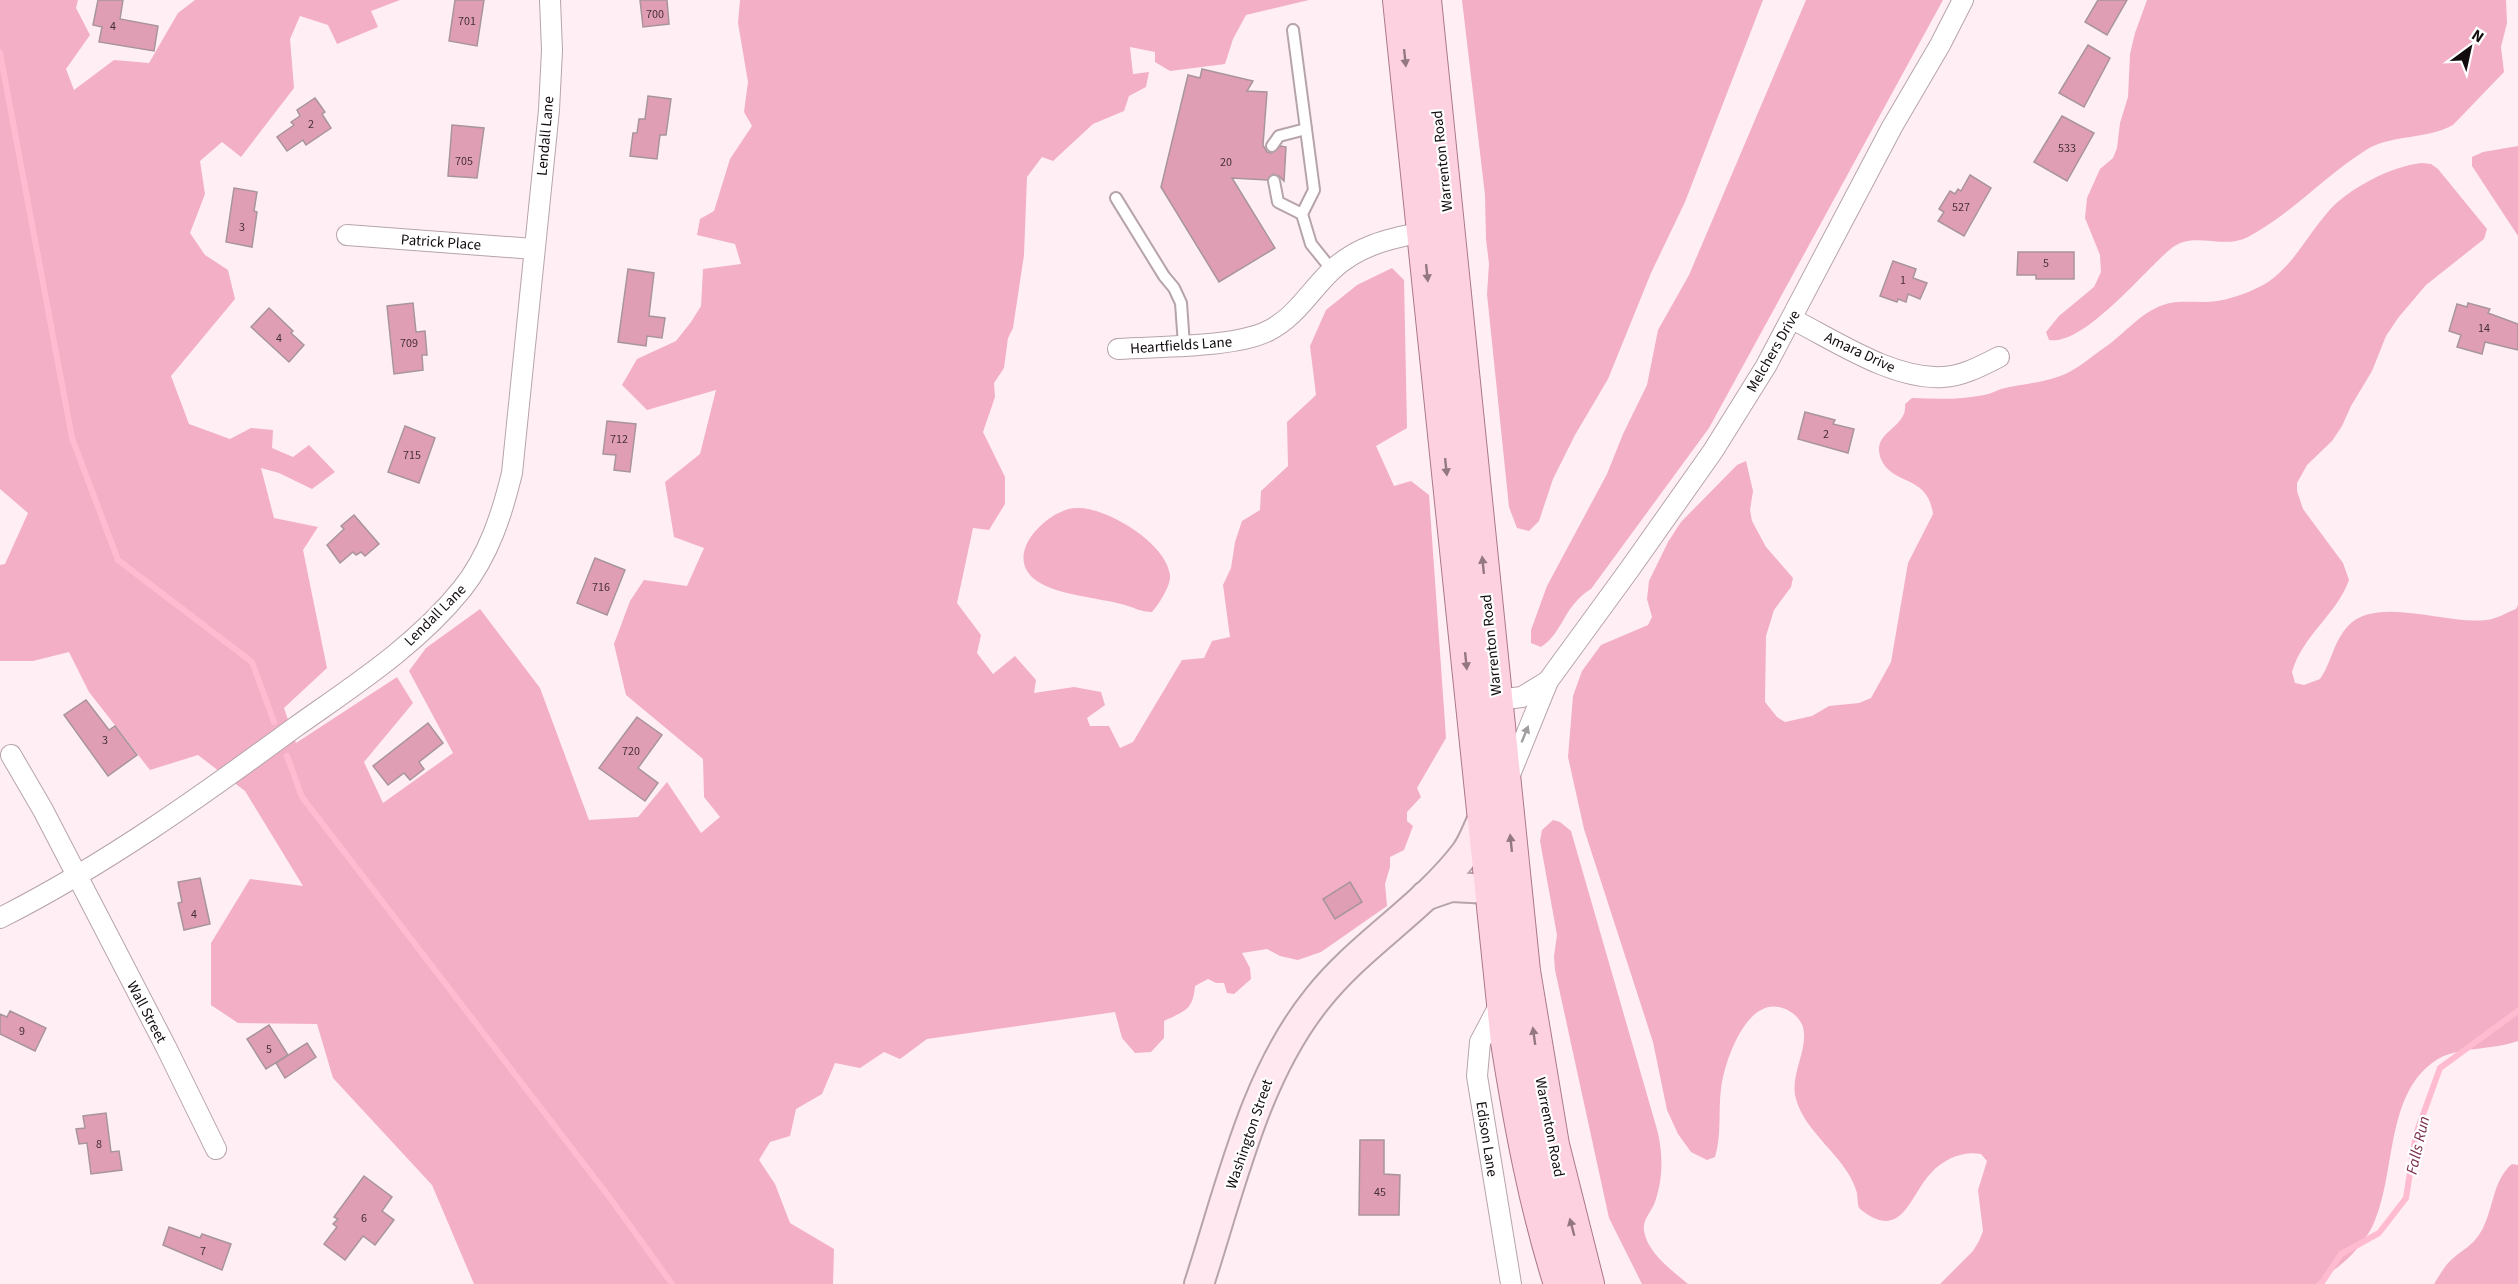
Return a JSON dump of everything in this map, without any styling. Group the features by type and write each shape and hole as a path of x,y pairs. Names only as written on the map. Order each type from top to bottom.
{"main road":[{"name":"Warrenton Road","path":"1399,0 1502,999 1514,1084 1529,1165 1544,1232 1560,1284"},
{"name":"Warrenton Road","path":"1425,0 1524,971 1553,1145 1588,1284"}],"street":[{"name":"Lendall Lane","path":"0,918 76,877 134,842 384,663 446,608 469,579 489,547 503,511 512,473 549,110 552,50 550,0"},
{"name":"Melchers Drive","path":"1505,788 1548,681 1713,451 1792,319 1892,127 1940,45 1963,0"},
{"name":"Heartfields Lane","path":"1119,349 1240,341 1270,330 1292,315 1332,270 1361,249 1384,239 1422,232"},
{"name":"Patrick Place","path":"347,235 534,249"},
{"name":"Amara Drive","path":"1792,319 1884,365 1905,373 1942,377 1955,375 2000,357"},
{"name":"Melchers Drive","path":"1496,700 1522,697 1548,681"},
{"name":"Wall Street","path":"11,755 166,1047 216,1149"},
{"name":"Washington Street","path":"1199,1284 1259,1100 1291,1034 1317,998 1354,959 1425,896 1467,850 1482,819"},
{"name":"Washington Street","path":"1425,896 1451,887 1490,888"},
{"name":"Edison Lane","path":"1502,999 1480,1042 1477,1076 1511,1284"}],"lane":[{"path":"1293,30 1314,189 1302,214 1311,244 1332,270"},
{"path":"1272,146 1279,136 1306,129"},
{"path":"1274,181 1278,202 1302,214"},
{"path":"1116,198 1164,276 1174,288 1181,303 1184,345"}],"shaded area":[{"path":"0,0 78,0 76,8 90,35 66,69 74,90 114,60 149,63 178,13 195,0 400,0 371,11 378,27 337,44 328,25 300,16 290,39 294,88 241,157 222,142 200,161 205,194 190,233 205,255 228,270 235,299 171,376 189,424 230,439 251,428 273,430 272,448 293,457 309,445 335,472 312,489 279,473 261,468 274,518 318,527 303,550 327,668 284,708 296,743 397,677 413,703 364,762 383,803 453,753 409,671 426,648 480,609 540,688 589,820 638,817 667,782 701,833 720,817 704,797 703,759 626,695 614,644 630,601 644,580 687,586 704,548 674,537 665,482 700,454 716,390 647,410 622,385 637,359 676,341 691,322 701,306 703,269 741,264 735,244 697,235 700,219 714,211 730,159 752,126 744,112 748,82 738,23 740,0 1309,0 1246,15 1233,39 1225,64 1170,71 1155,62 1155,52 1130,47 1133,74 1149,72 1146,87 1129,96 1124,111 1093,124 1053,161 1042,157 1027,177 1024,255 1013,328 1008,338 1004,368 994,383 995,397 983,432 1005,477 1005,504 989,530 973,528 957,603 981,635 977,653 993,674 1015,656 1036,680 1034,693 1074,687 1101,692 1105,705 1087,718 1090,726 1109,726 1120,748 1133,742 1182,660 1204,658 1212,641 1230,637 1223,585 1231,568 1235,542 1242,521 1260,510 1261,491 1288,466 1287,422 1316,395 1310,346 1326,310 1357,285 1392,268 1404,280 1407,428 1376,446 1394,486 1411,481 1429,495 1446,738 1417,788 1421,797 1407,812 1407,821 1413,826 1404,850 1390,857 1390,867 1385,884 1387,906 1321,952 1298,960 1280,956 1267,949 1242,953 1250,968 1251,979 1234,994 1227,993 1224,983 1216,983 1208,979 1195,986 1187,1009 1164,1021 1164,1038 1151,1052 1135,1053 1122,1038 1115,1012 927,1039 900,1059 884,1052 860,1068 835,1063 822,1094 796,1109 790,1136 770,1142 759,1160 775,1184 790,1223 834,1249 833,1284 474,1284 432,1185 333,1078 317,1024 238,1023 211,1005 211,943 250,879 303,886 245,791 198,755 150,770 89,692 69,652 33,661 0,661 0,565 5,564 28,513 0,489"},
{"path":"1462,0 1763,0 1685,202 1651,273 1608,379 1575,435 1553,479 1539,521 1529,531 1517,528 1509,507 1487,294 1489,264 1485,195"},
{"path":"1806,0 1943,0 1709,428 1591,589 1569,611 1555,634 1541,647 1531,643 1531,630 1547,586 1607,474 1623,434 1647,385 1658,330 1689,275"},
{"path":"2147,0 2506,0 2507,23 2501,47 2504,72 2453,125 2432,133 2386,141 2366,150 2264,228 2239,241 2200,240 2173,247 2097,319 2064,339 2049,340 2046,332 2059,316 2094,287 2101,272 2100,255 2085,218 2087,198 2100,169 2113,158 2117,148 2120,123 2128,97 2130,54"},
{"path":"2518,146 2518,236 2472,166 2472,157 2483,152"},
{"path":"2422,163 2431,164 2438,169 2487,229 2484,239 2426,285 2398,318 2386,336 2372,371 2342,426 2332,441 2307,465 2297,483 2303,509 2343,563 2349,580 2336,604 2303,647 2292,672 2295,683 2304,685 2320,679 2343,632 2360,617 2394,612 2452,619 2486,620 2516,609 2518,605 2518,1041 2446,1055 2421,1074 2408,1092 2400,1113 2386,1182 2373,1225 2353,1253 2317,1284 1940,1284 1973,1251 1983,1231 1978,1190 1987,1161 1981,1154 1974,1153 1954,1157 1942,1164 1931,1173 1903,1213 1895,1219 1885,1221 1874,1218 1859,1208 1857,1192 1851,1178 1808,1123 1796,1099 1795,1081 1803,1045 1803,1027 1794,1014 1779,1007 1767,1007 1756,1013 1746,1023 1732,1050 1721,1089 1715,1157 1707,1160 1691,1152 1678,1134 1667,1110 1653,1042 1584,829 1568,757 1573,696 1582,671 1601,645 1648,625 1652,617 1647,599 1649,581 1668,542 1681,522 1737,465 1746,461 1753,491 1750,510 1752,521 1766,547 1793,578 1791,587 1774,610 1766,636 1765,702 1777,717 1785,722 1812,716 1829,706 1859,703 1871,698 1891,662 1908,563 1933,514 1930,501 1924,492 1893,473 1881,459 1879,450 1881,442 1901,419 1905,404 1912,398 1975,397 2054,378 2079,366 2146,314 2163,305 2176,302 2223,300 2257,288 2268,282 2285,267 2327,213 2346,195 2384,174"},
{"path":"1081,508 1093,510 1121,522 1148,540 1158,551 1166,563 1170,579 1164,595 1152,612 1052,588 1041,584 1026,569 1023,559 1025,549 1037,530 1054,515"},
{"path":"1553,820 1560,822 1571,831 1658,1133 1661,1176 1655,1202 1644,1223 1646,1239 1655,1254 1688,1284 1642,1284 1609,1218 1555,970 1557,935 1540,841 1542,830"},
{"path":"2512,1164 2518,1165 2518,1284 2434,1284 2448,1263 2472,1243 2483,1228 2501,1178"}],"building":[{"path":"98,0 123,0 120,19 158,26 154,51 99,42 102,27 93,25"},
{"path":"455,0 484,0 477,46 449,41"},
{"path":"640,0 667,0 669,24 643,27"},
{"path":"2098,0 2127,0 2107,35 2085,22"},
{"path":"2088,45 2110,58 2084,107 2059,93"},
{"path":"1202,69 1253,81 1247,91 1267,92 1263,145 1267,152 1272,153 1281,146 1286,147 1284,181 1273,174 1267,180 1232,178 1275,248 1219,282 1161,187 1188,75 1200,78"},
{"path":"648,96 671,99 666,135 660,135 657,159 630,156 633,133 637,133 639,119 645,119"},
{"path":"315,98 325,112 322,114 331,128 306,145 303,140 287,151 277,137 294,125 291,122 300,116 297,110"},
{"path":"2062,116 2094,133 2067,181 2034,162"},
{"path":"452,125 484,128 477,178 448,176"},
{"path":"1970,175 1991,188 1964,236 1938,221 1944,212 1939,209 1950,191 1955,194 1958,189 1961,191"},
{"path":"234,188 257,192 254,211 257,212 252,247 226,242"},
{"path":"2018,252 2074,252 2074,279 2036,279 2036,275 2017,275"},
{"path":"1893,261 1916,269 1913,278 1927,283 1920,299 1908,294 1906,302 1898,299 1897,302 1880,296"},
{"path":"628,269 654,273 649,316 665,318 662,338 647,336 646,346 618,342"},
{"path":"413,303 416,332 425,331 427,355 422,355 423,370 394,374 387,306"},
{"path":"2468,303 2490,309 2488,313 2518,324 2518,350 2485,342 2482,354 2457,347 2461,335 2449,331 2457,304 2467,307"},
{"path":"269,308 304,345 289,362 251,327"},
{"path":"1805,412 1835,420 1833,424 1854,429 1848,453 1798,439"},
{"path":"607,421 636,424 630,472 614,470 616,455 603,454"},
{"path":"405,426 435,438 419,483 388,472"},
{"path":"354,515 379,544 365,556 361,552 356,555 353,552 340,563 327,545 344,529 341,526"},
{"path":"595,558 625,570 607,615 577,603"},
{"path":"86,700 109,730 115,726 137,755 108,776 64,715"},
{"path":"637,717 662,735 638,768 658,783 645,801 599,768"},
{"path":"428,723 443,743 419,762 424,769 410,780 404,773 388,785 373,766"},
{"path":"200,878 210,924 184,930 178,903 182,902 178,882"},
{"path":"1350,882 1362,902 1335,919 1323,899"},
{"path":"10,1011 46,1028 35,1051 0,1034 0,1014 7,1017"},
{"path":"269,1025 288,1055 266,1069 247,1039"},
{"path":"307,1043 316,1057 285,1078 276,1063"},
{"path":"106,1113 111,1152 119,1151 122,1170 91,1174 87,1143 79,1144 76,1129 85,1128 83,1116"},
{"path":"1360,1140 1384,1140 1384,1174 1400,1175 1399,1215 1359,1215"},
{"path":"364,1176 392,1197 382,1211 394,1220 375,1245 363,1236 345,1260 324,1244 337,1227 333,1224 338,1219 334,1217"},
{"path":"169,1227 200,1238 202,1234 231,1244 222,1270 163,1245"}],"waterway":[{"path":"0,53 72,438 118,560 252,662 274,722"},
{"path":"287,756 302,797 610,1198 672,1284"},
{"name":"Falls Run","path":"2321,1284 2341,1254 2379,1233 2406,1198 2416,1134 2440,1068 2518,1011"}]}
